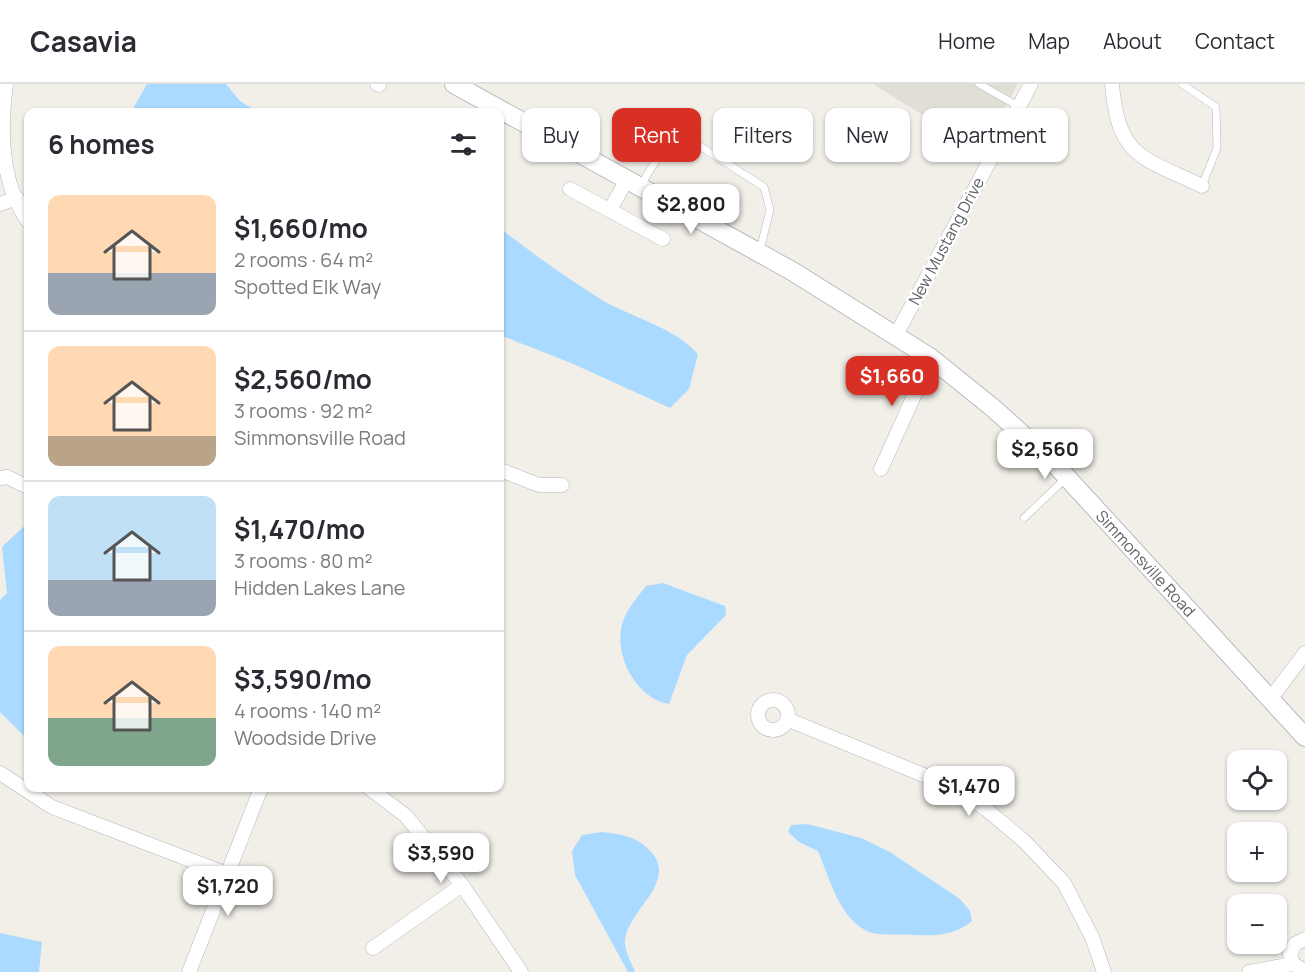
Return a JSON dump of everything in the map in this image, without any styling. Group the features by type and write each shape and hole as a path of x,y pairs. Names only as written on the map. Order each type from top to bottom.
{"street":[{"path":"6,84 1,115 3,149 16,198 24,213"},
{"name":"Simmonsville Road","path":"454,84 498,108"},
{"name":"New Mustang Drive","path":"896,335 1031,84"},
{"path":"1112,84 1119,126 1128,145 1143,157 1202,186"},
{"name":"Simmonsville Road","path":"504,112 759,253 931,358 993,408 1066,477 1305,737"},
{"path":"610,210 634,183"},
{"path":"570,189 663,239"},
{"path":"0,204 16,198"},
{"path":"881,469 931,358"},
{"path":"504,472 539,485 562,485"},
{"path":"0,477 7,477 24,485"},
{"path":"1271,698 1305,653"},
{"path":"789,720 948,785 986,809 1024,841 1064,883 1092,937 1104,972"},
{"path":"0,772 24,788"},
{"path":"29,792 51,807 227,874"},
{"path":"189,972 259,792"},
{"path":"374,792 406,816 462,885 521,972"},
{"path":"373,948 462,885"},
{"path":"1249,972 1299,968 1292,948 1305,939"}],"lane":[{"path":"1182,84 1216,107 1217,148 1202,186"},
{"path":"983,85 1018,106"},
{"path":"634,183 673,141 687,138 764,187 770,210 759,253"},
{"path":"1024,518 1066,477"}],"shaded area":[{"path":"873,84 1018,84 1005,108 922,108 922,114"}],"water":[{"path":"147,84 226,84 240,101 251,108 133,108"},
{"path":"504,231 550,266 602,300 665,330 698,354 689,389 670,408 571,363 504,337"},
{"path":"24,527 24,736 0,712 0,600 7,593 2,547"},
{"path":"663,583 725,606 726,615 687,655 669,704 648,695 639,686 626,665 620,642 622,624 634,601 646,586"},
{"path":"807,824 861,838 890,852 960,899 970,911 972,921 952,932 938,935 878,934 866,930 846,913 818,851 799,842 788,832 791,825"},
{"path":"602,832 623,835 642,843 652,853 658,864 659,875 655,886 628,930 625,941 635,972 628,972 575,875 572,851 582,835"},
{"path":"0,933 42,942 39,972 0,972"}]}
